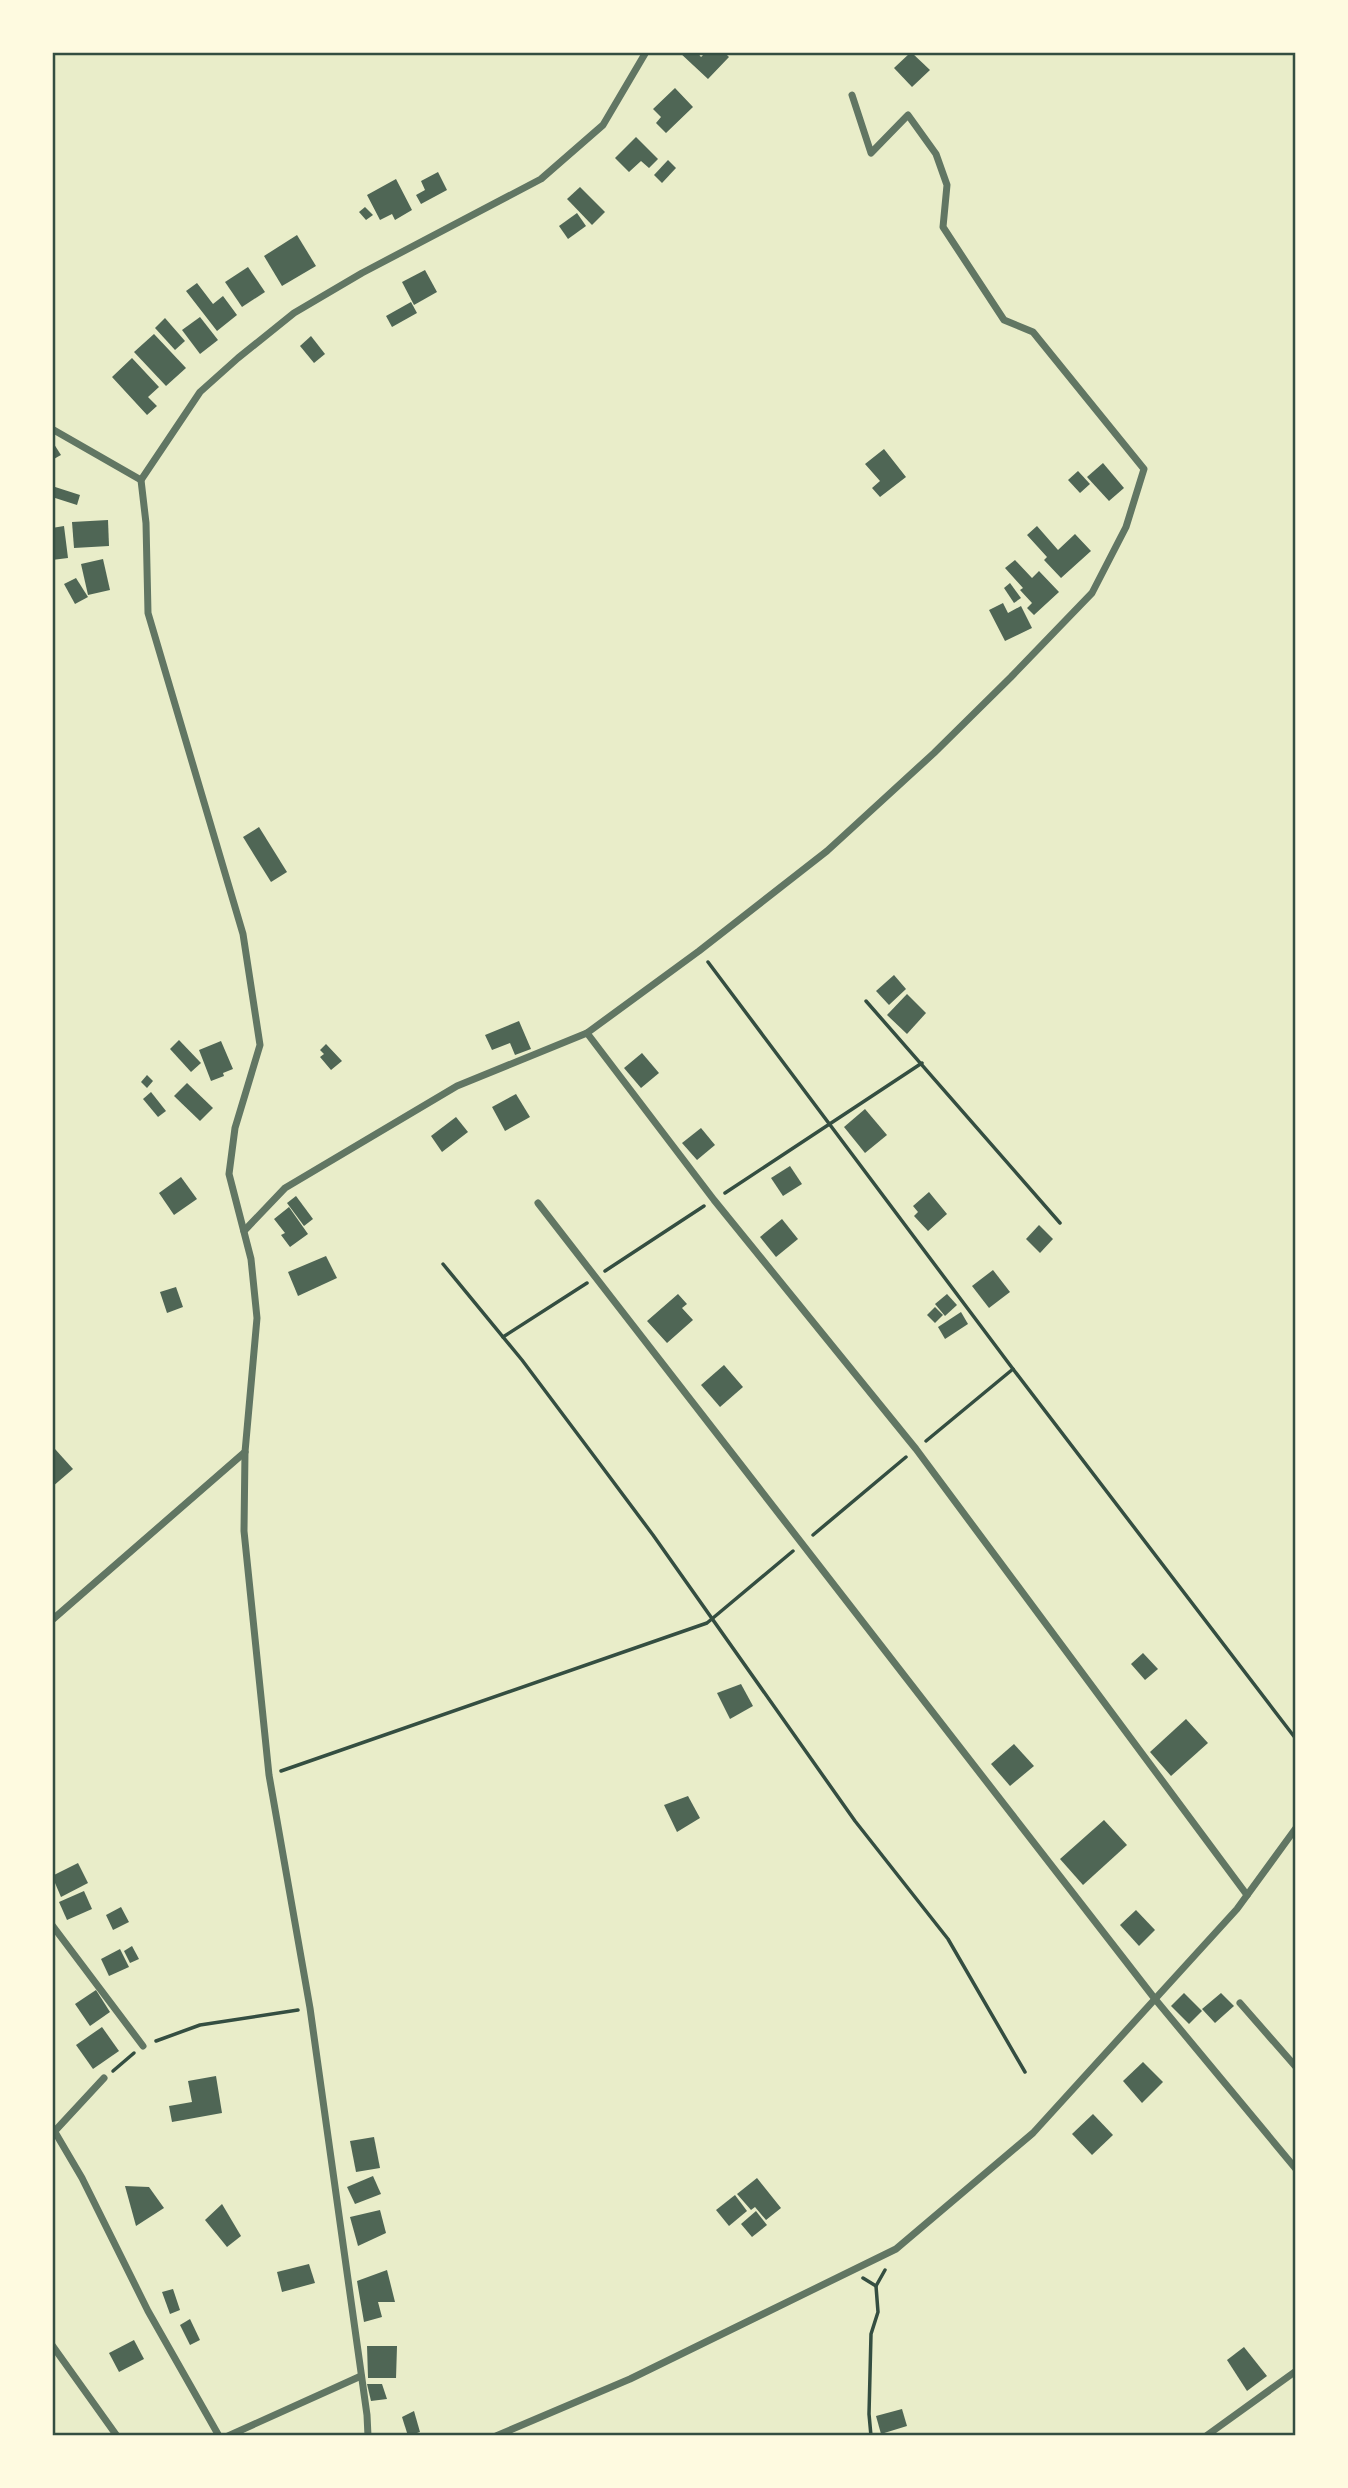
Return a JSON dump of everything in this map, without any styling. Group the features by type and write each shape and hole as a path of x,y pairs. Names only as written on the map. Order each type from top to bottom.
{"street":[{"path":"368,2435 310,2008 269,1775 244,1531 245,1452 257,1318 251,1259 229,1174 235,1128 260,1045 243,934 148,613 146,523 141,480 200,392 238,358 294,313 541,180 603,125 646,52"},
{"path":"244,1231 285,1188 457,1086 587,1032 699,951 827,850 1012,677 1092,593 1126,527 1144,469 1032,332 1004,320 943,227 947,185 936,154 908,116 871,153 852,96"},
{"path":"52,429 141,480"},
{"path":"587,1032 714,1200 916,1449 1247,1895"},
{"path":"537,1203 1155,1999 1296,2169"},
{"path":"52,1620 245,1452"},
{"path":"496,2435 630,2379 896,2249 1033,2133 1237,1909 1296,1828"},
{"path":"52,1925 143,2046"},
{"path":"1240,2003 1296,2067"},
{"path":"104,2078 53,2130 148,2311 219,2435"},
{"path":"52,2345 117,2435"},
{"path":"1206,2435 1296,2371"},
{"path":"228,2435 361,2376"}],"path":[{"path":"699,951 1013,1369"},
{"path":"866,1001 1060,1223"},
{"path":"443,1264 522,1360 597,1460 855,1821 948,1939 1025,2072"},
{"path":"104,2078 143,2046 200,2025 310,2008"},
{"path":"871,2435 870,2347 878,2312 876,2286 896,2249"}],"building":[{"path":"679,52 697,52 701,57 706,52 724,52 729,57 708,79"},
{"path":"911,52 930,70 912,87 894,68"},
{"path":"675,88 693,107 666,133 656,123 661,117 653,109"},
{"path":"636,137 658,159 649,168 641,161 629,172 615,158"},
{"path":"668,160 676,168 662,183 654,175"},
{"path":"438,172 447,190 421,204 416,195 425,190 421,181"},
{"path":"396,179 412,210 395,220 392,214 380,220 367,195"},
{"path":"580,187 605,212 592,225 567,199"},
{"path":"365,207 373,215 366,220 359,212"},
{"path":"577,213 586,226 568,239 559,226"},
{"path":"297,235 316,266 282,286 264,256"},
{"path":"248,267 265,292 242,307 225,282"},
{"path":"425,270 437,292 414,305 402,282"},
{"path":"197,283 213,304 223,296 237,315 217,331 186,291"},
{"path":"411,302 417,313 392,327 386,316"},
{"path":"200,317 218,340 200,354 182,330"},
{"path":"165,318 185,341 175,350 155,328"},
{"path":"154,334 186,368 166,386 134,352"},
{"path":"311,336 325,354 314,363 300,346"},
{"path":"132,358 159,387 148,397 157,406 147,415 112,377"},
{"path":"52,441 61,455 52,460"},
{"path":"884,449 906,477 880,497 872,488 880,481 865,464"},
{"path":"1103,463 1124,488 1109,501 1087,477"},
{"path":"1078,471 1090,484 1080,493 1068,480"},
{"path":"52,486 80,495 77,505 52,497"},
{"path":"108,520 109,546 74,548 72,522"},
{"path":"64,526 68,558 52,560 52,528"},
{"path":"1037,526 1058,550 1075,534 1091,551 1061,578 1044,560 1047,557 1027,535"},
{"path":"103,559 110,590 88,595 81,564"},
{"path":"1015,560 1032,578 1039,571 1059,592 1034,615 1027,608 1032,603 1020,590 1023,588 1005,568"},
{"path":"76,578 88,597 75,604 64,584"},
{"path":"1010,583 1021,598 1014,603 1004,588"},
{"path":"1003,603 1008,613 1021,606 1032,628 1005,641 989,610"},
{"path":"259,827 287,872 271,882 243,837"},
{"path":"894,975 906,989 889,1005 876,991"},
{"path":"907,994 926,1013 907,1034 887,1015"},
{"path":"519,1021 531,1049 515,1055 510,1043 492,1050 485,1035"},
{"path":"179,1040 201,1063 191,1072 170,1049"},
{"path":"221,1041 233,1069 211,1081 199,1050"},
{"path":"326,1044 342,1061 331,1070 320,1057 324,1054 320,1050"},
{"path":"642,1053 659,1073 641,1088 624,1068"},
{"path":"147,1075 153,1081 147,1088 141,1082"},
{"path":"187,1083 213,1108 200,1121 174,1096"},
{"path":"151,1092 166,1111 158,1117 143,1099"},
{"path":"516,1094 530,1117 505,1131 492,1107"},
{"path":"865,1109 887,1135 865,1153 844,1127"},
{"path":"456,1117 468,1132 442,1152 431,1136"},
{"path":"701,1128 715,1145 697,1160 682,1143"},
{"path":"790,1166 802,1184 783,1196 771,1178"},
{"path":"181,1177 197,1199 174,1215 159,1193"},
{"path":"929,1192 947,1214 928,1231 914,1216 918,1212 913,1206"},
{"path":"296,1196 313,1219 304,1226 287,1203"},
{"path":"289,1207 308,1234 290,1247 281,1235 285,1233 274,1219"},
{"path":"782,1219 798,1239 776,1257 760,1237"},
{"path":"1039,1225 1053,1239 1040,1253 1026,1239"},
{"path":"326,1256 337,1278 298,1296 288,1272"},
{"path":"993,1270 1010,1292 989,1308 972,1286"},
{"path":"176,1287 183,1307 167,1313 160,1292"},
{"path":"678,1294 687,1304 682,1308 693,1320 667,1343 647,1321"},
{"path":"947,1294 957,1305 945,1316 935,1304"},
{"path":"935,1307 943,1315 935,1323 927,1315"},
{"path":"961,1312 968,1324 945,1339 938,1327"},
{"path":"724,1365 743,1387 720,1407 701,1385"},
{"path":"55,1449 73,1469 52,1487 52,1451"},
{"path":"1143,1653 1158,1669 1145,1680 1131,1664"},
{"path":"741,1684 753,1706 730,1719 717,1693"},
{"path":"1186,1719 1208,1743 1171,1776 1150,1752"},
{"path":"1014,1744 1034,1766 1010,1786 991,1764"},
{"path":"688,1796 700,1818 677,1832 664,1805"},
{"path":"1104,1820 1127,1845 1083,1885 1060,1859"},
{"path":"78,1863 88,1883 61,1897 52,1876"},
{"path":"84,1891 92,1909 67,1920 59,1902"},
{"path":"121,1907 129,1922 113,1930 106,1915"},
{"path":"1136,1910 1155,1930 1139,1946 1120,1925"},
{"path":"132,1946 139,1959 130,1963 124,1951"},
{"path":"120,1949 129,1967 109,1976 101,1959"},
{"path":"96,1990 110,2012 90,2026 75,2004"},
{"path":"1184,1993 1202,2011 1189,2024 1171,2006"},
{"path":"1221,1993 1234,2006 1215,2023 1202,2009"},
{"path":"102,2027 119,2051 93,2069 76,2045"},
{"path":"1143,2062 1163,2082 1142,2103 1123,2081"},
{"path":"216,2076 222,2113 172,2122 169,2106 192,2102 188,2081"},
{"path":"1093,2114 1113,2135 1092,2155 1072,2134"},
{"path":"374,2137 380,2168 356,2172 350,2141"},
{"path":"373,2176 381,2194 355,2204 347,2187"},
{"path":"757,2178 781,2208 766,2220 755,2207 751,2210 737,2194"},
{"path":"125,2186 149,2187 164,2208 136,2226"},
{"path":"735,2195 747,2211 729,2226 716,2210"},
{"path":"222,2204 241,2236 227,2247 205,2220"},
{"path":"380,2210 386,2233 358,2246 350,2217"},
{"path":"756,2211 767,2225 752,2237 741,2224"},
{"path":"309,2264 315,2283 282,2292 277,2272"},
{"path":"387,2270 395,2302 378,2302 382,2317 364,2322 357,2281"},
{"path":"173,2289 180,2310 170,2314 162,2292"},
{"path":"190,2319 200,2340 190,2345 180,2325"},
{"path":"134,2340 144,2359 119,2372 109,2353"},
{"path":"367,2346 397,2346 396,2378 368,2378"},
{"path":"1244,2347 1267,2376 1247,2391 1227,2360"},
{"path":"367,2384 382,2384 387,2399 371,2401"},
{"path":"902,2409 907,2426 881,2434 876,2416"},
{"path":"414,2411 420,2432 408,2436 402,2417"}]}
